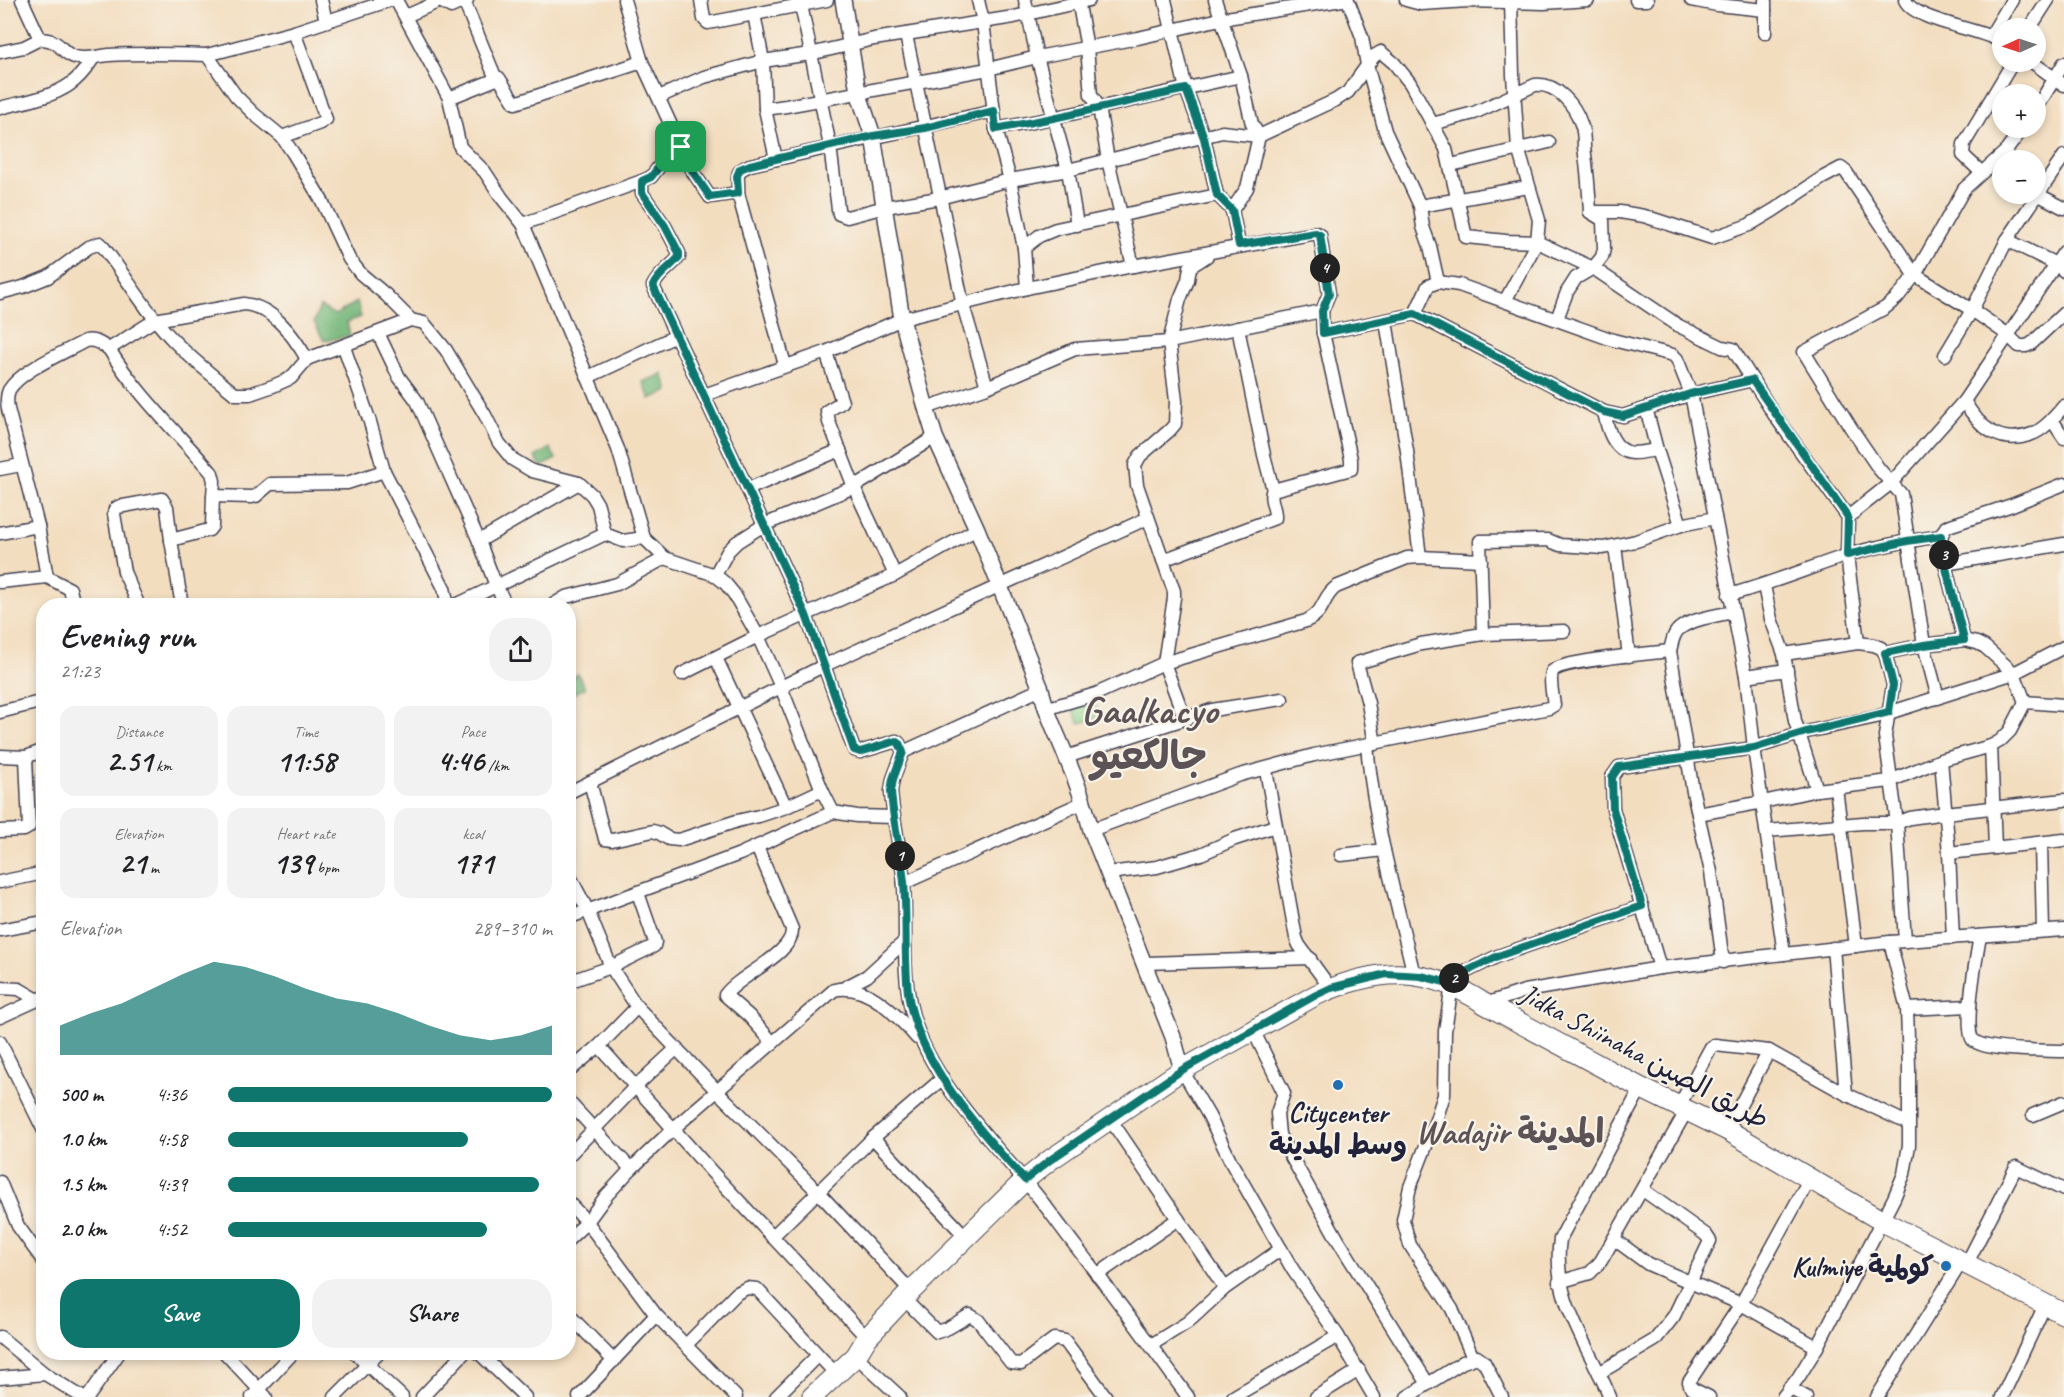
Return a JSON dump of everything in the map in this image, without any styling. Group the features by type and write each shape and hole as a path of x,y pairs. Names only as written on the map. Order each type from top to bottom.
{"main road":[{"name":"Jidka Shiinaha طريق الصين","path":"812,1397 856,1356 867,1338 966,1237 1025,1180 1050,1160 1182,1070 1253,1030 1331,988 1386,974 1414,975 1449,983 1462,989 1485,1004 1641,1088 1727,1130 1882,1221 2064,1314"}],"street":[{"path":"22,0 40,39"},
{"path":"321,0 326,21"},
{"path":"0,52 24,47 40,39 51,40 72,56 90,58 137,54 207,55 294,32 391,0"},
{"path":"396,0 449,98 460,147 484,172 523,224 618,449 644,538 665,558 715,575 734,594 758,636 782,687 822,790 833,812"},
{"path":"624,0 642,62 693,172 710,197 738,193"},
{"path":"701,0 704,20 708,23 801,2 827,0"},
{"path":"843,0 858,92 873,136 902,319 935,437 977,529 1041,689 1045,710 1084,802 1091,830 1145,963 1173,1037 1182,1070 1209,1116 1232,1164 1293,1270 1338,1335 1374,1397"},
{"path":"978,0 983,22 996,129 1010,180 1024,248 1027,288"},
{"path":"1024,0 1068,170 1077,225"},
{"path":"1165,0 1186,89 1204,138 1217,195 1232,210 1239,245"},
{"path":"1215,0 1240,76 1252,124 1259,136 1247,188 1232,210"},
{"path":"765,109 821,101 858,92 988,69 1220,19 1342,0"},
{"path":"1348,0 1362,37 1385,131 1419,206 1438,282"},
{"path":"1406,0 1544,3 1588,0"},
{"path":"1636,0 1644,0"},
{"path":"1691,0 1765,5 1765,33"},
{"path":"1905,0 1908,6 1928,16 1991,35 2012,0"},
{"path":"2036,18 2048,0"},
{"path":"406,16 440,1 451,7 465,1 496,79"},
{"path":"659,97 704,76 763,61 1028,14 1082,1 1091,95 1099,107 1108,160 1133,266"},
{"path":"1505,301 1537,242 1539,220 1518,148 1511,1"},
{"path":"801,2 830,146 839,214 847,217 885,207 939,198 1010,180 1068,170 1222,132 1259,136 1336,100 1348,92 1374,56 1381,52 1394,63 1418,96 1446,149 1467,237 1537,242 1571,256 1593,268 1679,326 1722,347 1733,349 1752,380 1848,517 1847,555 1858,643"},
{"path":"754,14 763,61 765,109 776,159"},
{"path":"282,137 320,123 326,118 294,32"},
{"path":"906,35 963,305 987,387"},
{"path":"207,55 236,96 282,137 322,201 349,259 411,320 424,323 446,350 500,443 512,459 532,471 579,483 592,495 598,505 605,534"},
{"path":"0,108 52,93 70,85 92,60 90,58"},
{"path":"449,98 500,79 515,103 642,62"},
{"path":"2046,98 2060,82 2064,63"},
{"path":"1981,171 1963,155 1964,144 2007,72"},
{"path":"2046,72 2060,82"},
{"path":"996,129 1240,76"},
{"path":"1432,124 1474,113 1515,95 1527,87 1542,84 1564,96 1582,125 1590,212"},
{"path":"785,365 738,193 737,176 740,169 873,136 925,128 994,111"},
{"path":"1938,698 1924,645 1901,494 1851,428 1804,352 1885,308 1897,298 1915,275 1964,189 1981,171 2006,151 2016,138"},
{"path":"1450,165 1549,142"},
{"path":"523,224 651,177 662,163 681,147"},
{"path":"2046,184 2064,156"},
{"path":"1590,212 1620,212 1644,216 1712,238 1749,225 1841,168 1846,172 1915,275 1972,310 2019,345 2026,346 2064,313"},
{"path":"642,181 642,193 665,226 679,253 674,263 657,276 653,286 806,615 854,750 860,752 896,741 903,752 891,791 904,883 908,994 913,1018 923,1046"},
{"path":"1419,206 1528,187"},
{"path":"1024,248 1045,232 1217,195"},
{"path":"2046,199 2064,208"},
{"path":"1945,355 1972,310 2007,240 2033,204"},
{"path":"1557,319 1567,292 1576,278 1593,268 1602,257 1603,220 1590,212"},
{"path":"704,395 826,352 902,319 1027,288 1133,266 1212,253 1239,245 1318,233 1329,294 1322,311 1323,333 1351,459 1351,469 1273,490"},
{"path":"2007,240 2060,268"},
{"path":"0,293 48,277 89,247 100,243 155,320 194,361 235,394 250,394 291,378 307,359 411,320"},
{"path":"1848,517 1891,483 1964,401 2007,334 2060,268 2064,252"},
{"path":"1185,719 1164,663 1174,591 1137,485 1135,465 1140,456 1175,424 1176,401 1169,342 1190,267 1212,253"},
{"path":"1415,314 1428,286 1438,282 1459,285 1613,340 1673,355 1677,359 1690,394 1746,676 1754,748 1784,954"},
{"path":"109,349 155,320 183,316 206,309 244,304 257,306 267,311 299,344 307,359"},
{"path":"926,408 987,387 1075,349 1169,342 1322,311"},
{"path":"1323,333 1415,314 1604,412 1623,416 1690,394 1752,380"},
{"path":"1386,321 1407,451 1420,557"},
{"path":"1163,560 1275,518 1271,495 1273,490 1239,328"},
{"path":"378,333 399,377 417,401 503,598"},
{"path":"588,377 676,336"},
{"path":"47,577 38,526 6,399 15,384 41,364 85,341 98,342 109,349 116,361 159,413 212,473 214,481 212,526 209,530 171,540"},
{"path":"344,347 384,471 444,588 446,598"},
{"path":"826,352 842,399 839,404 827,411 854,487 895,575"},
{"path":"1964,401 1973,416 1986,429 2009,439 2034,434 2052,420 2064,406"},
{"path":"1647,408 1657,450 1681,525"},
{"path":"1604,412 1609,433 1623,449 1630,453 1657,450"},
{"path":"2052,420 2064,438"},
{"path":"715,575 728,551 737,542 764,525 854,487 935,437"},
{"path":"748,489 840,450"},
{"path":"0,469 21,465"},
{"path":"213,496 252,497 270,484 347,483 384,471"},
{"path":"479,541 579,483"},
{"path":"1964,640 1945,564 1941,536 1946,527 2012,505 2064,484"},
{"path":"135,598 124,572 116,529 115,509 152,499 162,499 167,507 181,598"},
{"path":"576,789 823,666 1148,518"},
{"path":"1483,634 1480,541 1548,540 1560,545 1603,548 1636,541 1681,525 1715,518"},
{"path":"0,533 38,526"},
{"path":"682,674 758,636 895,575 977,529"},
{"path":"471,598 605,534 622,541 644,538"},
{"path":"1729,595 1764,586 1847,555 1907,541 1941,536"},
{"path":"1945,564 2064,544"},
{"path":"1615,546 1629,656"},
{"path":"564,598 617,584 665,558"},
{"path":"1045,710 1096,694 1164,663 1306,621 1316,616 1330,591 1336,587 1407,558 1481,561"},
{"path":"0,582 47,577 69,590 72,598"},
{"path":"1764,586 1784,654 1798,735 1817,790"},
{"path":"1723,962 1711,872 1698,814 1670,651 1677,630 1683,626 1733,612"},
{"path":"1414,975 1384,850 1369,773 1371,744 1368,702 1357,663 1421,644 1483,634 1564,631"},
{"path":"1698,814 1817,790 1890,781 1941,760 1991,746 2000,741 2010,731 2025,702 2014,673 1985,647 1964,640 1885,653"},
{"path":"1784,654 1858,643 1874,645 1885,653 1893,685 1886,736 1897,823 1905,942"},
{"path":"1660,968 1613,809 1612,777 1619,767 1754,748 1889,712 2014,673 2064,647"},
{"path":"1091,830 1240,775 1266,770 1314,755 1549,708 1554,705 1552,674 1554,669 1574,663 1670,651"},
{"path":"716,658 786,807"},
{"path":"1746,676 1786,670"},
{"path":"903,752 1041,689"},
{"path":"1066,757 1212,710 1282,699"},
{"path":"2025,702 2064,705"},
{"path":"0,712 36,703"},
{"path":"1991,746 1995,848"},
{"path":"0,756 26,757 36,753"},
{"path":"0,831 24,830 29,827 26,757"},
{"path":"1941,760 1953,938"},
{"path":"1266,770 1296,938 1331,988"},
{"path":"590,782 605,839 612,840 653,831 669,839 679,840 786,807 822,790"},
{"path":"1836,788 1856,946"},
{"path":"1767,831 1897,823 1910,818 1946,813 2064,800"},
{"path":"904,883 1084,802"},
{"path":"576,915 757,847 833,812 858,816 894,817"},
{"path":"1108,873 1157,867 1202,854 1235,839 1275,826"},
{"path":"1949,853 2064,840"},
{"path":"2041,843 2043,931"},
{"path":"757,847 792,929 792,935 783,950 737,982 725,995 749,1016 773,1043"},
{"path":"1341,855 1384,850"},
{"path":"0,882 36,875"},
{"path":"576,888 611,967 637,1007 717,1092 818,1192 908,1295 937,1332 970,1315 978,1320 1011,1363 1021,1364 1054,1339 1065,1341 1106,1397"},
{"path":"576,979 611,967 655,945 638,892"},
{"path":"1473,1358 1452,1309 1410,1245 1403,1220 1410,1187 1444,1095 1445,1031 1449,983 1498,956 1642,906"},
{"path":"0,930 36,923"},
{"path":"1485,1004 1525,991 1660,968 1890,942 2064,930"},
{"path":"1980,936 1970,1006 1972,1040 2016,1050 2064,1051"},
{"path":"576,1232 631,1169 674,1128 827,994 867,976 905,941"},
{"path":"1806,1397 1786,1393 1817,1347 1894,1198 1904,1174 1909,1145 1907,1009 1890,942"},
{"path":"1833,948 1846,1094"},
{"path":"1145,963 1310,958"},
{"path":"844,987 869,996 902,1020 923,1046 943,1078 994,1148 1025,1180 1188,1397"},
{"path":"0,988 19,989 36,996"},
{"path":"0,1017 36,1000"},
{"path":"1907,1009 1970,1006"},
{"path":"576,1065 637,1007"},
{"path":"1253,1030 1284,1093 1277,1113 1279,1136 1338,1240 1428,1384"},
{"path":"0,1042 13,1071 36,1104"},
{"path":"1560,1282 1590,1273 1601,1261 1643,1190 1711,1047 1715,1045 1769,1051 1846,1094 1907,1123"},
{"path":"598,1046 867,1338"},
{"path":"576,1148 677,1048"},
{"path":"1727,1130 1769,1051"},
{"path":"772,1237 873,1138 943,1078"},
{"path":"1610,1397 1563,1296 1557,1258 1560,1239 1641,1088"},
{"path":"2033,1115 2064,1102"},
{"path":"576,1110 631,1169"},
{"path":"1110,1119 1225,1288"},
{"path":"873,1138 966,1237"},
{"path":"1877,1397 1965,1262 2016,1167 2064,1190"},
{"path":"1709,1397 1691,1388 1689,1382 1740,1304 1810,1178"},
{"path":"0,1182 18,1226 36,1251"},
{"path":"1599,1373 1655,1340 1674,1316 1710,1241 1710,1238 1643,1190"},
{"path":"576,1210 656,1315 736,1397"},
{"path":"1097,1275 1178,1219"},
{"path":"1614,1239 1648,1264 1740,1304 1817,1347"},
{"path":"1151,1345 1188,1322 1225,1288 1281,1249"},
{"path":"686,1345 737,1293 747,1288 757,1288 836,1374"},
{"path":"2002,1397 2045,1305"},
{"path":"579,1397 656,1315"},
{"path":"576,1322 614,1361"},
{"path":"1233,1397 1338,1335"},
{"path":"0,1337 45,1374 82,1397"},
{"path":"776,1397 818,1355"},
{"path":"856,1356 900,1397"},
{"path":"1407,1397 1477,1357 1484,1362 1502,1397"},
{"path":"88,1397 114,1360"},
{"path":"231,1360 259,1395 287,1360"},
{"path":"363,1360 402,1397"},
{"path":"335,1397 372,1360"},
{"path":"422,1397 458,1360"},
{"path":"486,1360 525,1397"},
{"path":"1316,1397 1359,1370"},
{"path":"0,1378 45,1374"}],"green space":[{"path":"357,302 361,317 347,322 350,336 324,341 314,322 320,306 335,315"},
{"path":"663,374 669,391 650,399 643,382"},
{"path":"550,448 556,459 541,467 535,457"},
{"path":"578,674 585,688 576,692 576,675"},
{"path":"1093,699 1100,717 1079,723 1072,706"}],"place":[{"name":"Citycenter وسط المدينة","path":"1338,1085"},
{"name":"Kulmiye كولمية","path":"1946,1266"}],"district":[{"name":"Gaalkacyo جالكعيو","path":"1149,733"},
{"name":"Wadajir المدينة","path":"1510,1131"}],"route":[{"path":"1186,89 1204,138 1217,195 1232,210 1239,245 1316,233 1320,235 1329,294 1322,311 1323,333 1415,314 1604,412 1623,416 1690,394 1752,380 1848,517 1847,555 1907,541 1941,536 1945,564 1964,640 1885,653 1893,685 1889,712 1876,717 1806,732 1754,748 1619,767 1612,777 1613,809 1642,906 1498,956 1445,982 1421,976 1386,974 1331,988 1182,1070 1088,1133 1025,1180 994,1148 943,1078 923,1046 913,1018 906,969 904,883 891,791 903,752 896,741 860,752 854,750 806,615 653,286 657,276 674,263 679,253 665,226 642,193 642,181 651,177 662,163 681,147 693,172 710,197 738,193 738,172 750,165 873,136 925,128 994,111 996,129 1186,89"}]}
